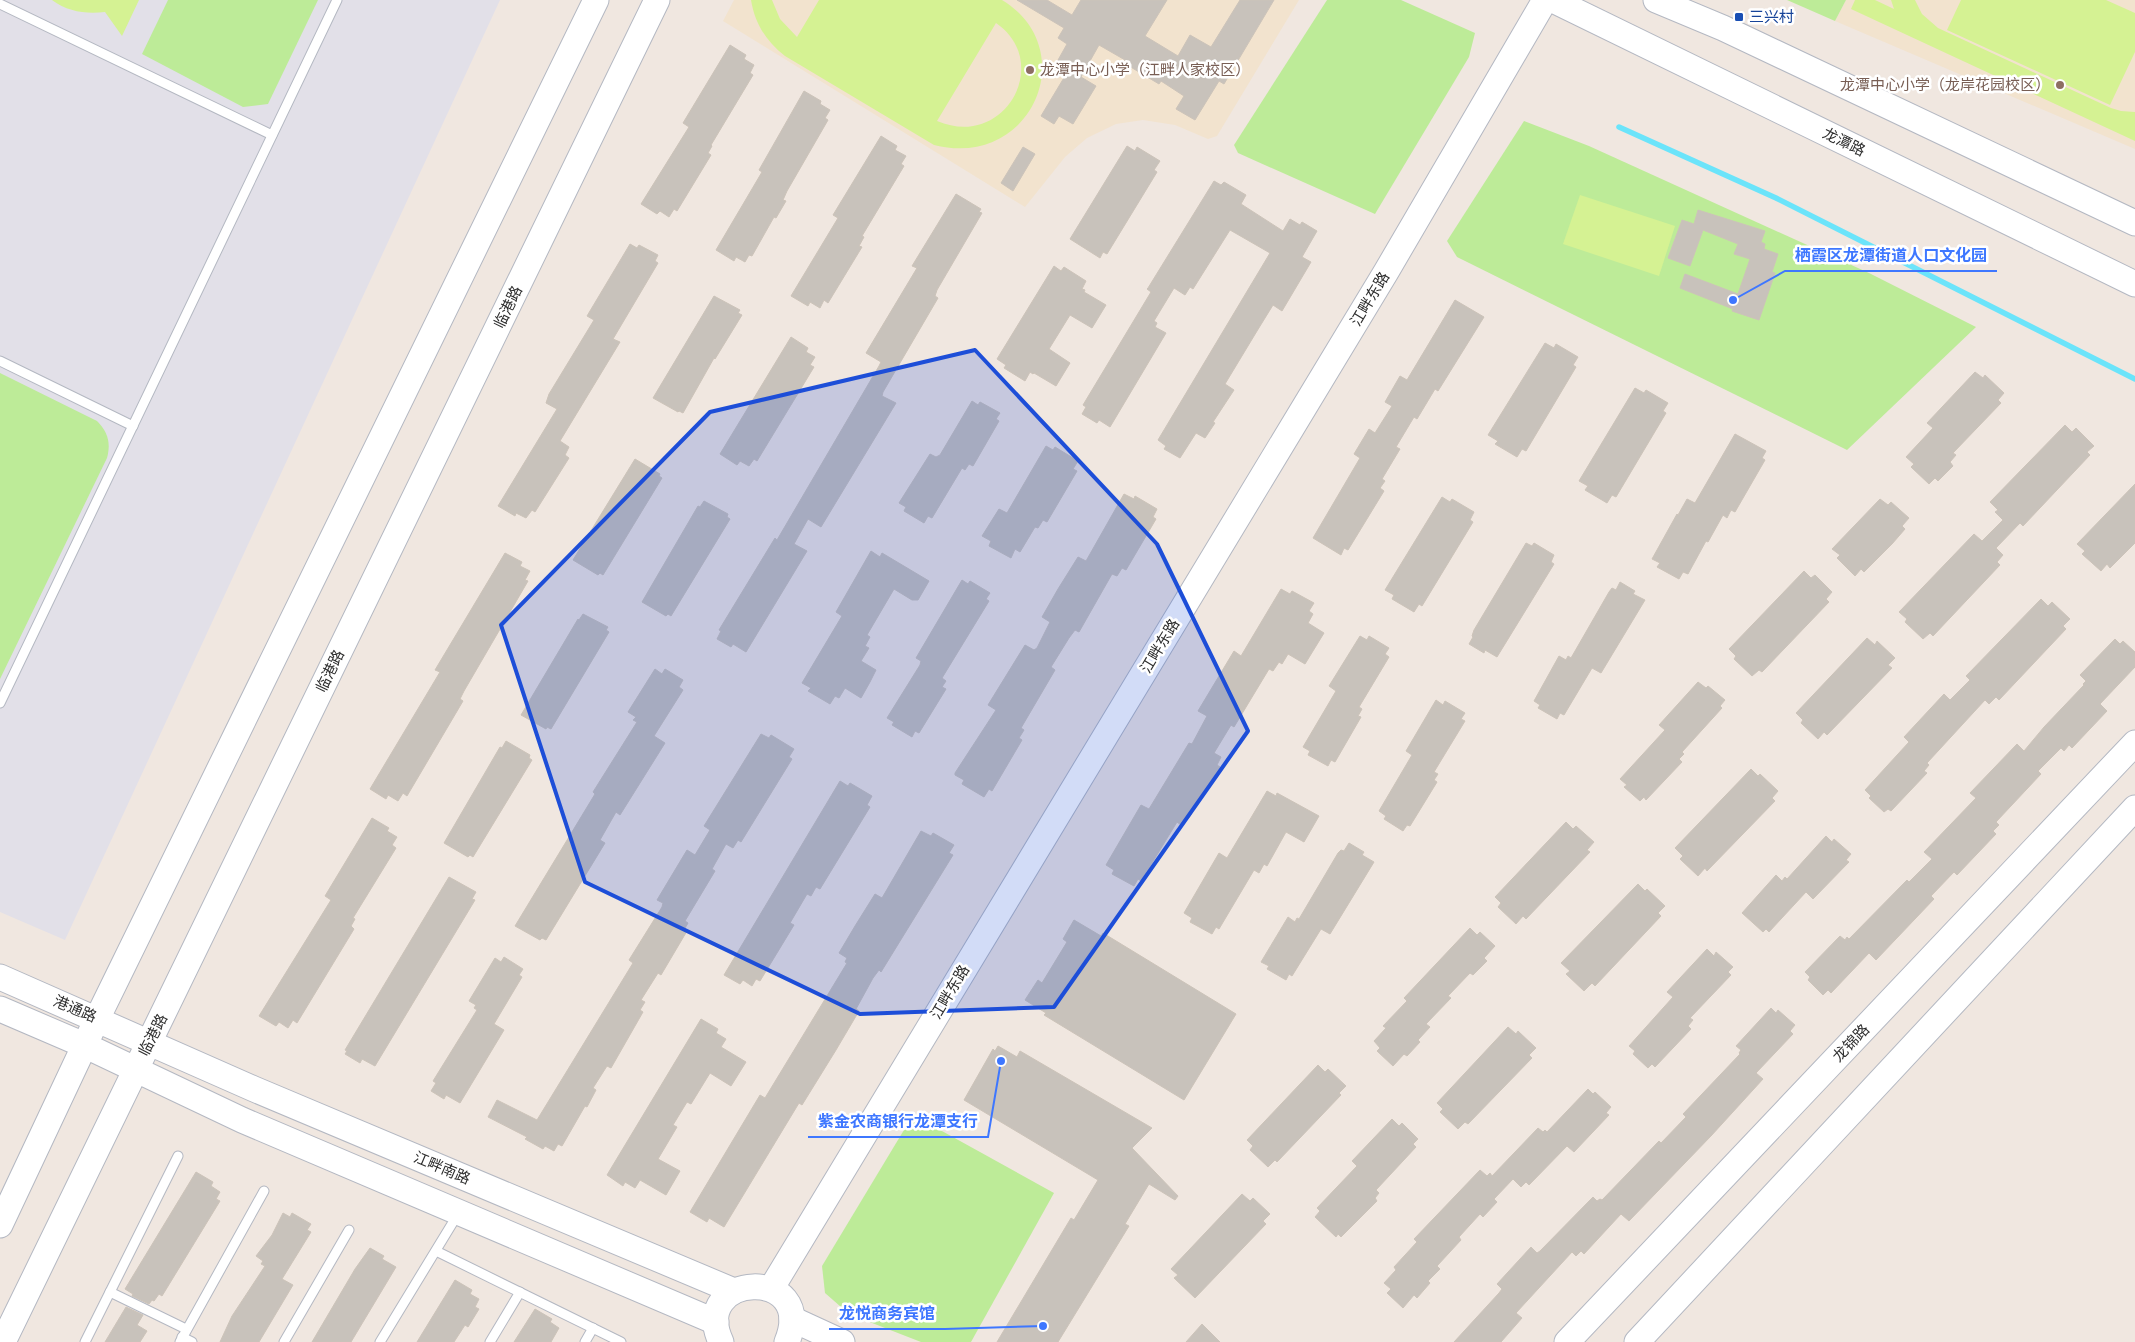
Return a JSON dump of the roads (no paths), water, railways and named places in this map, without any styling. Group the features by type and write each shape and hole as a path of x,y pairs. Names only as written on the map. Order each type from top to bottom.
{"street":[{"path":"0,1225 84,1045 596,0"},
{"name":"临港路","path":"3,1342 657,0"},
{"name":"江畔东路","path":"771,1289 1381,280 1545,0"},
{"name":"龙潭路","path":"1553,0 2135,284"},
{"path":"1656,0 1723,28 2135,222"},
{"name":"龙锦路","path":"1567,1342 2135,743"},
{"path":"1636,1342 2135,808"},
{"name":"港通路","path":"0,977 150,1042"},
{"name":"港通路","path":"0,1009 84,1045 135,1070"},
{"name":"江畔南路","path":"150,1042 254,1089 734,1290"},
{"path":"135,1070 242,1120 459,1214 719,1332 718,1310 725,1299 734,1290 746,1286 759,1285 771,1289 781,1296 788,1306 789,1330 842,1342"}],"lane":[{"path":"0,703 336,0"},
{"path":"0,4 272,135"},
{"path":"0,361 133,426"},
{"path":"85,1342 178,1156"},
{"path":"183,1336 264,1190"},
{"path":"380,1342 459,1214"},
{"path":"284,1342 349,1230"},
{"path":"436,1250 621,1342"},
{"path":"110,1292 192,1342"},
{"path":"490,1342 520,1292"},
{"path":"585,1342 593,1328"}],"waterway":[{"path":"1619,127 1776,198 2135,379"}],"place":[{"name":"三兴村","path":"1739,17"},
{"name":"龙潭中心小学（江畔人家校区）","path":"1030,70"},
{"name":"龙潭中心小学（龙岸花园校区）","path":"2060,85"},
{"name":"栖霞区龙潭街道人口文化园","path":"1733,300"},
{"name":"紫金农商银行龙潭支行","path":"1001,1061"},
{"name":"龙悦商务宾馆","path":"1043,1326"}]}
